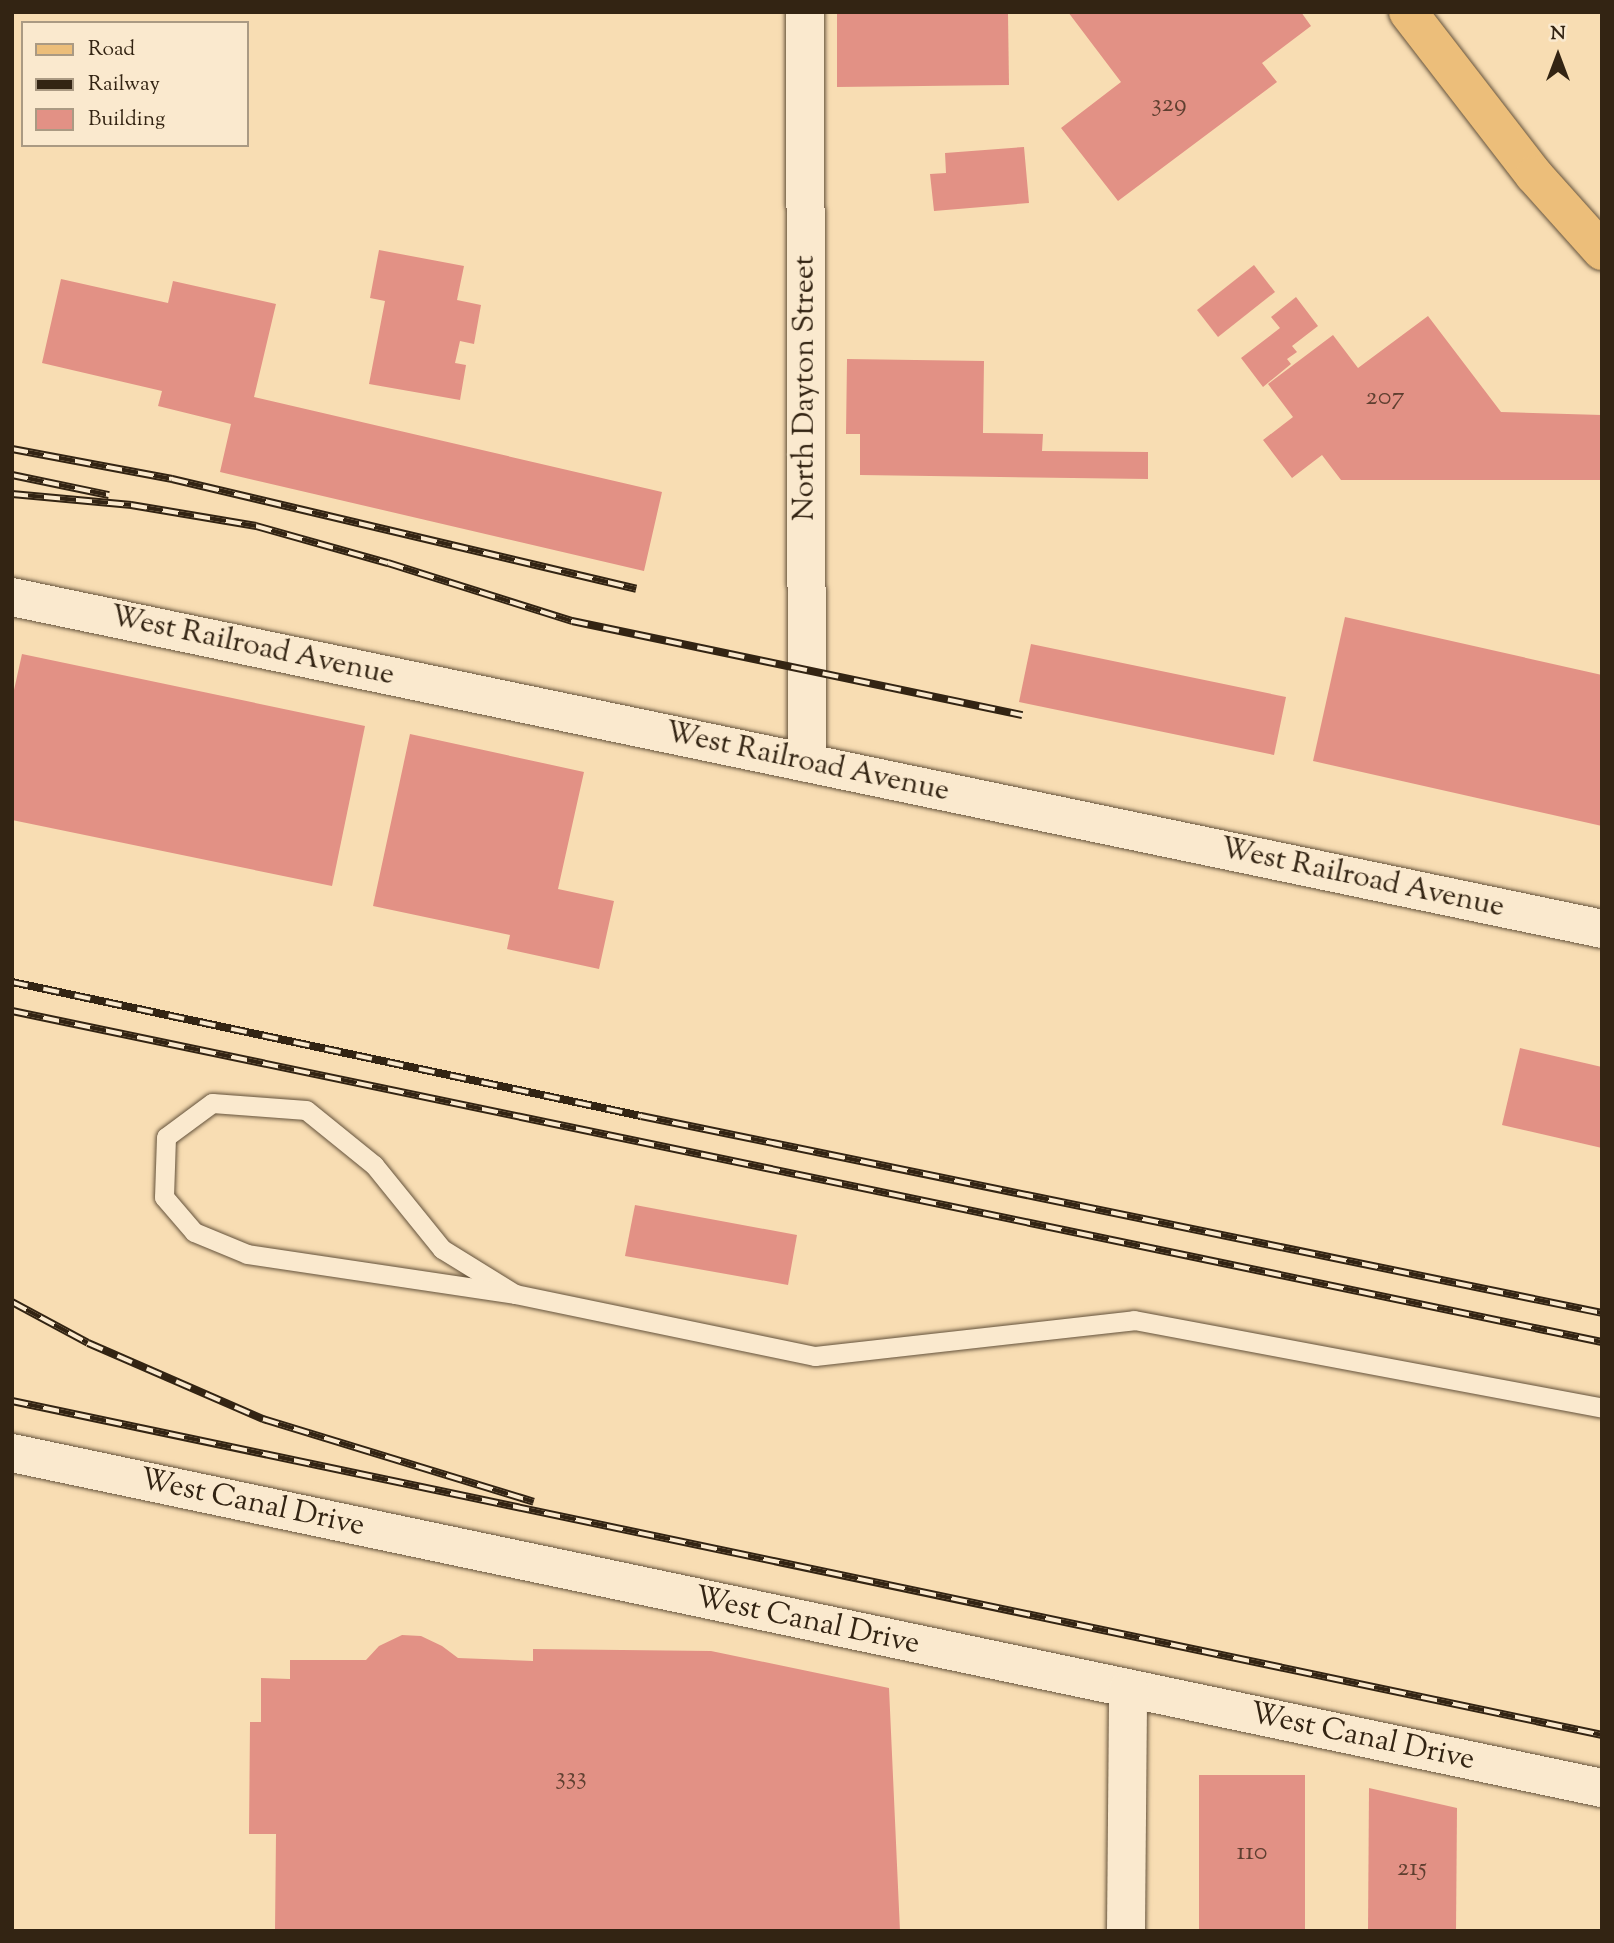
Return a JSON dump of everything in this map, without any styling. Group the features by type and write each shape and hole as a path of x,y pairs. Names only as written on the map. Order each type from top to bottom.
{"main road":[{"path":"1408,12 1534,175 1602,251"}],"street":[{"name":"North Dayton Street","path":"805,12 807,763"},
{"name":"West Railroad Avenue","path":"12,597 1602,929"},
{"name":"West Canal Drive","path":"12,1454 1602,1788"},
{"path":"1126,1931 1128,1689"}],"lane":[{"path":"515,1294 442,1249 374,1165 306,1110 212,1102 166,1138 164,1197 194,1232 247,1254 515,1294 815,1356 1134,1320 1602,1408"}],"building":[{"path":"837,12 1008,14 1009,85 837,87"},
{"path":"1068,12 1301,12 1311,26 1262,63 1277,82 1118,201 1061,128 1121,82"},
{"path":"1024,147 1029,203 934,211 930,174 946,173 945,153"},
{"path":"379,250 464,266 457,300 481,305 474,344 460,341 455,363 466,365 460,400 369,384 385,301 370,298"},
{"path":"1254,265 1275,292 1218,337 1197,310"},
{"path":"61,279 168,303 173,281 276,304 254,397 662,492 644,571 220,472 231,424 158,406 162,391 42,363"},
{"path":"1296,297 1318,326 1292,346 1297,352 1287,359 1291,364 1263,387 1241,358 1280,328 1271,317"},
{"path":"1428,316 1501,412 1602,415 1602,480 1341,480 1322,455 1292,478 1263,440 1293,417 1268,384 1333,335 1358,368"},
{"path":"847,359 984,361 983,433 1043,434 1042,451 1148,452 1148,479 860,475 860,434 846,434"},
{"path":"1345,617 1602,675 1602,826 1313,761"},
{"path":"1031,644 1286,697 1274,755 1019,702"},
{"path":"22,654 365,726 332,886 12,820 12,699"},
{"path":"410,734 584,772 558,889 614,901 599,969 507,949 510,935 373,906"},
{"path":"1520,1048 1602,1067 1602,1148 1502,1125"},
{"path":"635,1205 797,1235 788,1285 625,1256"},
{"path":"402,1635 421,1636 442,1646 458,1658 533,1661 533,1649 711,1651 889,1688 900,1931 275,1931 276,1834 249,1834 250,1722 261,1722 261,1678 290,1679 290,1660 366,1660 379,1646"},
{"path":"1199,1775 1305,1775 1305,1931 1199,1931"},
{"path":"1369,1788 1457,1808 1456,1931 1368,1931"}],"railway":[{"path":"12,449 172,479 636,589"},
{"path":"12,475 109,495"},
{"path":"12,494 131,505 256,526 388,563 572,621 1022,715"},
{"path":"12,982 641,1116 1602,1313"},
{"path":"12,1011 1602,1342"},
{"path":"12,1302 88,1343 263,1419 534,1502"},
{"path":"12,1401 1602,1735"}]}
